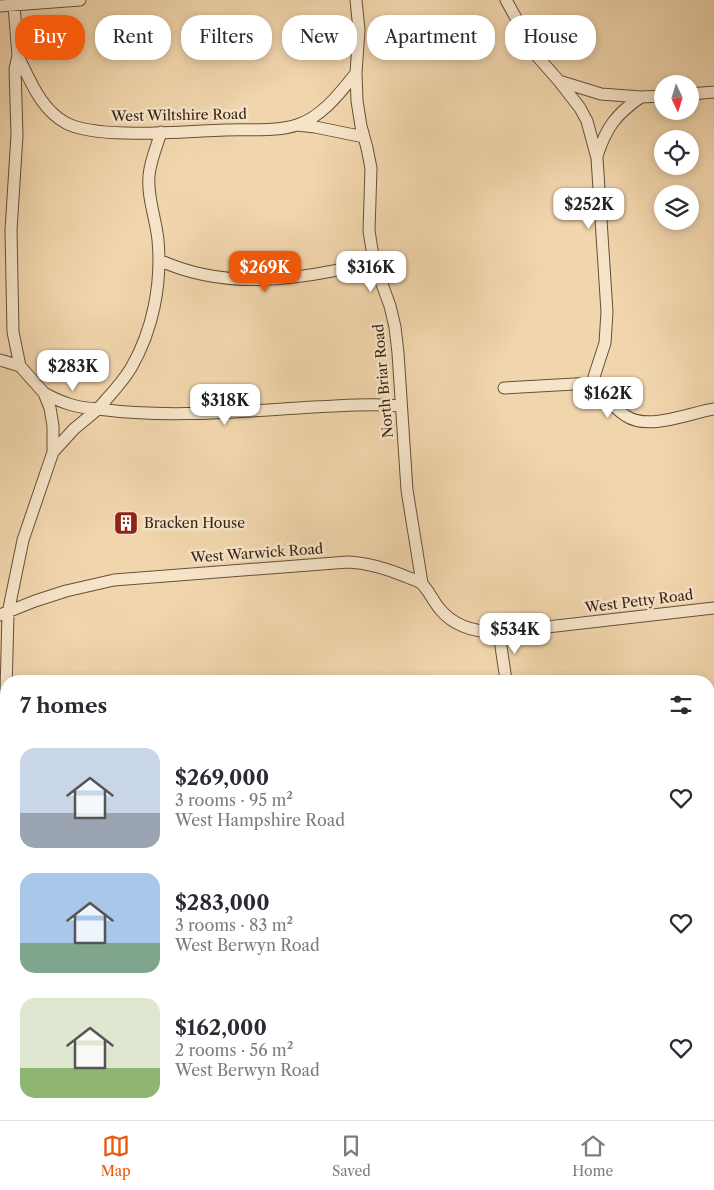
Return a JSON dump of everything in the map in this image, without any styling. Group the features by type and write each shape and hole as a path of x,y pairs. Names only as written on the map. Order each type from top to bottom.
{"street":[{"path":"0,6 80,0"},
{"name":"North Briar Road","path":"356,0 359,30 356,73 357,102 360,126 371,168 369,231 374,262 390,306 398,353 407,490 422,583"},
{"path":"506,0 537,56 559,81 587,120 597,158 607,312 604,343 592,383"},
{"path":"14,5 15,18"},
{"path":"17,60 15,69 16,135 11,272 13,332 20,366 44,393 66,404 98,410 144,414 183,414 367,404 401,406"},
{"name":"West Wiltshire Road","path":"20,60 34,89 48,109 65,123 98,132 161,132 274,128 296,125 310,119 331,103 356,73"},
{"path":"559,81 601,94 654,96"},
{"path":"699,93 714,92"},
{"path":"597,158 604,135 614,119 626,107 641,97"},
{"path":"296,125 364,137"},
{"path":"53,452 74,429 98,410 124,378 143,345 154,305 159,260 149,176 161,132"},
{"path":"159,260 169,265 214,277 247,280 288,278 335,272 374,262"},
{"path":"0,360 20,366"},
{"path":"504,388 592,383"},
{"path":"592,383 617,410 634,420 657,422 714,409"},
{"path":"6,675 6,622 4,614 23,540 53,452 52,417 44,393"},
{"name":"West Warwick Road","path":"4,614 66,591 114,580 338,562 371,564 422,583"},
{"path":"422,583 440,610 455,622 472,630 499,633 505,675"},
{"name":"West Petty Road","path":"499,633 714,608"}],"place":[{"name":"Bracken House","path":"126,523"}]}
